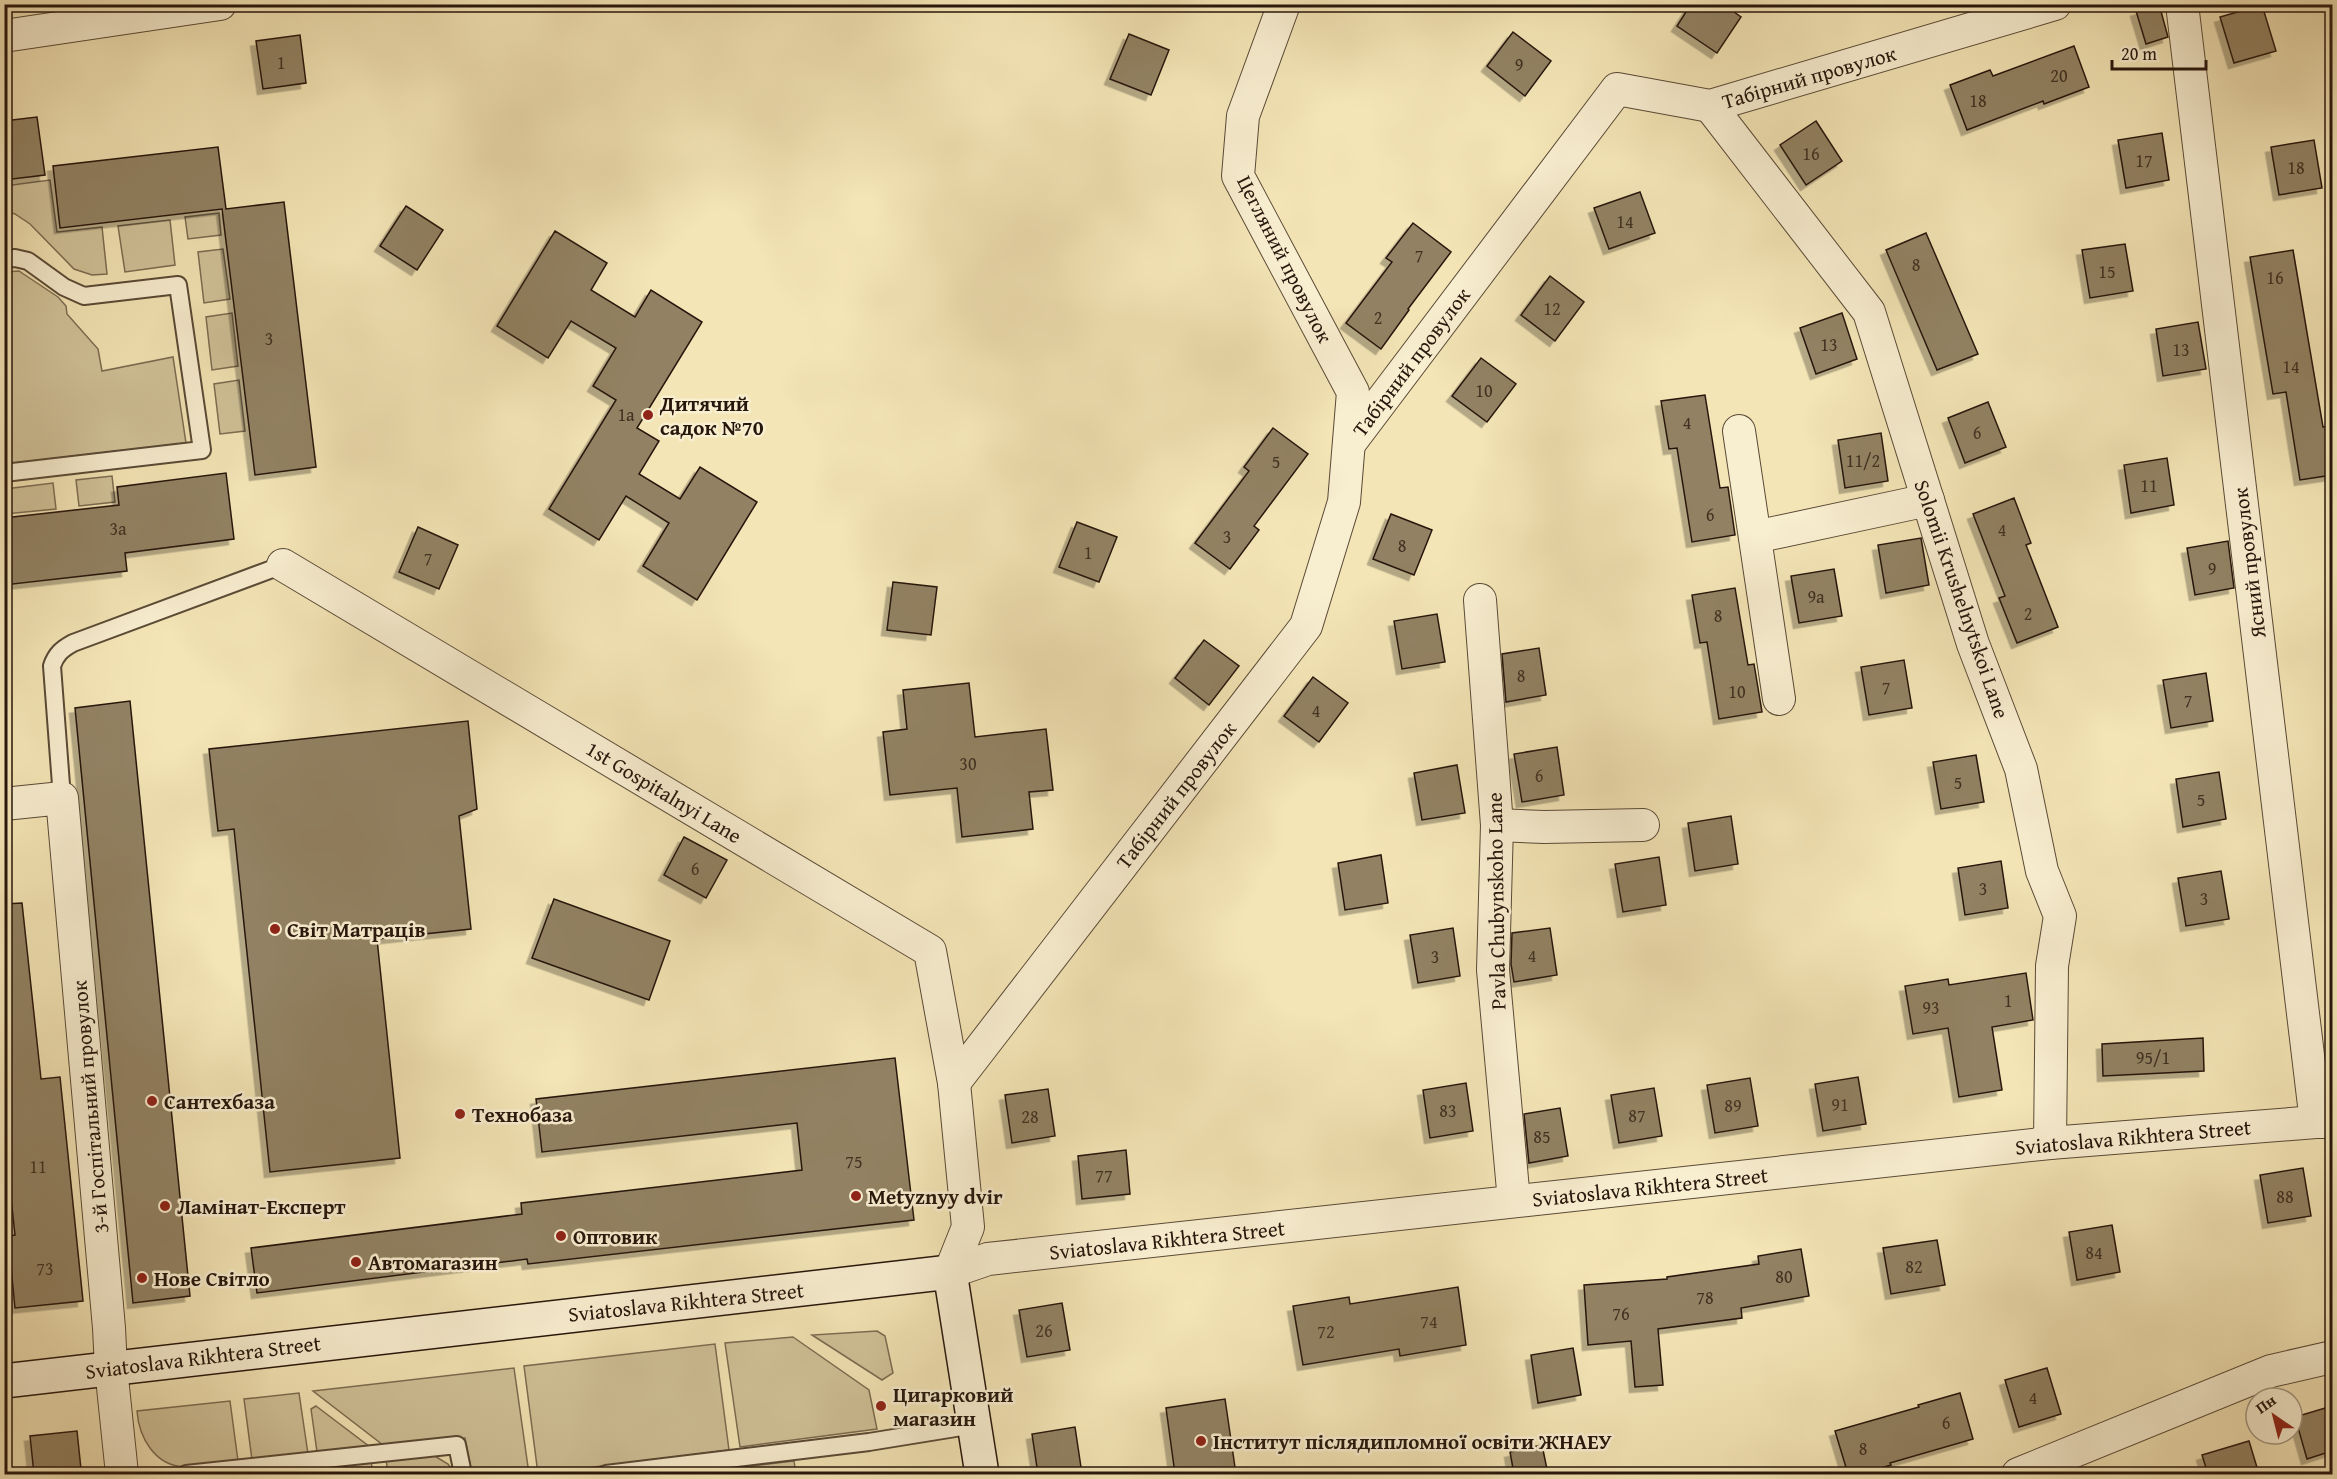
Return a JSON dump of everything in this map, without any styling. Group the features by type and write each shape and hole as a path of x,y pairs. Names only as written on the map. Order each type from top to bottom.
{"main road":[{"name":"Sviatoslava Rikhtera Street","path":"4,1381 950,1272"},
{"path":"950,1272 982,1474"}],"street":[{"path":"4,36 220,4"},
{"name":"Цегляний провулок","path":"1284,4 1243,116 1238,176 1353,392 1349,444"},
{"name":"Табірний провулок","path":"954,1083 1306,626 1344,502 1349,444 1617,89 1710,106 2055,4"},
{"name":"Ясний провулок","path":"2182,4 2328,1126"},
{"name":"Solomii Krushelnytskoi Lane","path":"1710,106 1869,312 1973,644 2021,769 2042,871 2060,916 2052,966 2050,1143"},
{"path":"1739,431 1779,699"},
{"path":"1755,537 1928,500"},
{"name":"1st Gospitalnyi Lane","path":"283,565 930,951 954,1083 968,1227 950,1272"},
{"name":"Pavla Chubynskoho Lane","path":"1480,600 1497,825 1493,970 1514,1201"},
{"path":"4,804 62,798"},
{"name":"3-й Госпітальний провулок","path":"62,798 122,1474"},
{"path":"1497,825 1544,827 1643,825"},
{"name":"Sviatoslava Rikhtera Street","path":"950,1272 988,1259 2050,1143 2328,1126"},
{"path":"2018,1474 2271,1371 2332,1357"}],"lane":[{"path":"4,259 15,258 28,261 64,287 84,296 178,285 202,450 4,473"},
{"path":"62,798 52,666 62,649 84,638 283,565"},
{"path":"606,1474 869,1442 974,1425"},
{"path":"186,1474 457,1445 463,1474"}],"shaded area":[{"path":"50,180 57,232 102,227 107,274 92,275 74,269 30,224 15,214 5,211 5,186"},
{"path":"219,213 221,235 188,239 185,217"},
{"path":"170,220 175,265 125,272 118,226"},
{"path":"223,249 230,299 204,303 198,252"},
{"path":"19,271 58,297 66,306 67,314 98,349 102,371 173,357 186,443 5,464 5,272"},
{"path":"232,313 238,366 212,370 206,317"},
{"path":"239,380 245,431 220,434 214,384"},
{"path":"112,476 115,502 79,506 76,480"},
{"path":"53,483 56,509 5,514 5,489"},
{"path":"877,1331 885,1336 893,1373 882,1380 812,1335"},
{"path":"793,1337 869,1390 877,1429 740,1447 725,1343"},
{"path":"715,1344 729,1450 538,1474 524,1366"},
{"path":"514,1368 529,1474 472,1474 465,1438 383,1445 313,1391"},
{"path":"299,1393 308,1454 252,1460 244,1399"},
{"path":"230,1401 238,1461 198,1467 185,1467 165,1462 150,1449 138,1421 137,1411"},
{"path":"316,1406 370,1447 317,1452 311,1409"},
{"path":"433,1455 448,1464 455,1474 388,1474 386,1459"},
{"path":"371,1461 373,1474 324,1474 323,1467"},
{"path":"794,1461 796,1474 743,1474 743,1467"}],"building":[{"path":"1691,4 1723,4 1741,17 1717,53 1677,26"},
{"path":"2159,4 2168,37 2146,44 2136,11"},
{"path":"2262,5 2276,51 2234,63 2220,17"},
{"path":"1513,32 1551,61 1525,96 1487,66"},
{"path":"1129,34 1169,50 1151,95 1110,79"},
{"path":"300,35 306,83 263,89 256,41"},
{"path":"2074,46 2089,87 2044,104 2043,101 1967,130 1950,85 1990,70 1993,76"},
{"path":"37,117 45,175 4,180 4,121"},
{"path":"1816,121 1842,161 1806,185 1780,145"},
{"path":"2162,133 2169,180 2126,188 2118,140"},
{"path":"2314,140 2322,188 2279,195 2271,147"},
{"path":"218,147 226,209 284,202 316,467 255,475 222,209 60,228 53,166"},
{"path":"1640,192 1655,233 1609,249 1594,208"},
{"path":"406,206 443,230 417,270 380,246"},
{"path":"1413,223 1451,252 1381,349 1346,323 1392,262 1386,258"},
{"name":"Дитячий садок №70","path":"555,231 607,263 591,290 635,317 651,290 702,322 637,428 659,441 639,474 680,499 700,467 757,502 697,600 643,566 669,523 626,496 599,540 549,509 616,400 593,386 616,348 571,321 548,358 497,326"},
{"path":"1926,233 1978,354 1937,370 1886,250"},
{"path":"2125,244 2133,291 2090,298 2082,250"},
{"path":"2293,250 2323,427 2332,426 2332,475 2300,480 2286,392 2273,394 2250,257"},
{"path":"1550,276 1584,302 1555,341 1521,315"},
{"path":"1842,313 1857,359 1816,374 1800,328"},
{"path":"2198,322 2206,369 2163,376 2156,329"},
{"path":"1481,358 1516,384 1487,422 1452,396"},
{"path":"1705,395 1720,488 1728,487 1735,535 1692,542 1677,448 1669,449 1661,401"},
{"path":"1988,402 2006,447 1965,463 1948,418"},
{"path":"1273,428 1308,454 1254,526 1259,530 1230,569 1195,543 1249,471 1244,467"},
{"path":"1881,433 1888,481 1845,488 1838,440"},
{"path":"2167,458 2174,505 2131,513 2124,465"},
{"path":"226,473 234,539 125,553 127,571 4,585 4,518 119,505 117,487"},
{"path":"2014,498 2031,543 2026,545 2058,627 2017,643 1999,598 2005,596 1973,514"},
{"path":"1391,514 1432,530 1414,575 1373,559"},
{"path":"1077,522 1117,537 1099,582 1059,567"},
{"path":"418,527 458,545 439,589 399,572"},
{"path":"1921,538 1929,585 1886,593 1878,545"},
{"path":"2228,541 2234,588 2195,595 2187,548"},
{"path":"1834,569 1842,616 1799,623 1791,576"},
{"path":"893,582 937,587 931,635 887,630"},
{"path":"1735,588 1748,665 1754,664 1762,712 1719,719 1707,642 1700,643 1692,595"},
{"path":"1437,614 1445,662 1402,669 1394,621"},
{"path":"1204,640 1239,666 1209,705 1175,678"},
{"path":"1539,648 1546,695 1506,702 1502,654"},
{"path":"1904,660 1912,708 1869,715 1861,667"},
{"path":"2206,673 2213,721 2171,728 2163,680"},
{"path":"1313,677 1348,703 1319,742 1284,716"},
{"path":"969,683 975,737 1046,729 1053,790 1029,792 1033,829 962,837 957,788 890,795 883,732 907,729 903,690"},
{"path":"130,701 190,1296 133,1303 75,708"},
{"path":"468,721 477,809 459,816 471,929 377,939 400,1158 270,1172 234,829 218,831 209,749"},
{"path":"1557,747 1564,795 1522,802 1514,754"},
{"path":"1976,755 1984,802 1941,809 1933,762"},
{"path":"1457,765 1465,813 1422,820 1414,773"},
{"path":"2219,772 2226,819 2183,827 2176,779"},
{"path":"1731,816 1738,864 1695,871 1688,823"},
{"path":"684,837 727,860 706,898 664,875"},
{"path":"1381,855 1388,903 1345,910 1338,863"},
{"path":"1659,857 1666,905 1623,912 1615,864"},
{"path":"2001,861 2008,908 1965,915 1958,868"},
{"path":"2221,871 2229,919 2186,926 2178,878"},
{"path":"554,899 670,941 649,1000 532,958"},
{"path":"22,903 41,1079 60,1077 83,1301 15,1308 8,1236 15,1235 4,1132 4,904"},
{"path":"1453,928 1460,976 1418,983 1410,935"},
{"path":"1550,928 1557,975 1514,982 1511,964 1512,933"},
{"path":"2026,973 2033,1020 1992,1027 2002,1090 1959,1097 1948,1028 1913,1034 1905,986 1948,979 1949,985"},
{"path":"2203,1038 2204,1071 2103,1076 2102,1044"},
{"path":"895,1058 914,1220 528,1264 527,1259 257,1293 251,1248 522,1214 521,1203 802,1170 797,1123 542,1152 536,1099"},
{"path":"1858,1077 1866,1124 1823,1131 1815,1084"},
{"path":"1750,1078 1758,1126 1715,1133 1707,1085"},
{"path":"1466,1083 1473,1131 1430,1138 1423,1090"},
{"path":"1654,1088 1662,1136 1619,1143 1611,1095"},
{"path":"1048,1089 1055,1136 1012,1143 1005,1095"},
{"path":"1560,1108 1568,1156 1529,1163 1524,1114"},
{"path":"1126,1150 1130,1194 1082,1199 1078,1156"},
{"path":"2303,1168 2311,1216 2268,1223 2260,1175"},
{"path":"2112,1225 2120,1272 2077,1280 2069,1232"},
{"path":"1937,1240 1945,1285 1891,1294 1883,1248"},
{"path":"1801,1249 1809,1296 1741,1308 1742,1318 1658,1329 1663,1385 1635,1387 1631,1341 1588,1345 1584,1285 1667,1279 1667,1277 1759,1264 1758,1256"},
{"path":"1458,1287 1466,1345 1400,1356 1399,1349 1303,1365 1293,1306 1349,1297 1350,1304"},
{"path":"1062,1303 1070,1350 1027,1357 1019,1310"},
{"path":"1573,1348 1581,1395 1538,1403 1531,1355"},
{"path":"2047,1368 2061,1414 2019,1427 2005,1380"},
{"path":"1960,1393 1973,1439 1890,1463 1891,1465 1861,1474 1848,1474 1835,1431"},
{"name":"Інститут післядипломної освіти ЖНАЕУ","path":"1225,1399 1236,1474 1175,1474 1166,1408"},
{"path":"2332,1406 2332,1451 2307,1459 2303,1446 2304,1414"},
{"path":"1075,1427 1082,1474 1038,1474 1032,1434"},
{"path":"77,1431 81,1469 34,1474 30,1436"},
{"path":"2244,1442 2244,1446 2251,1446 2259,1474 2208,1474 2202,1455"},
{"path":"1542,1445 1548,1474 1514,1474 1510,1452"}],"place":[{"name":"Дитячий садок №70","path":"648,415"},
{"name":"Світ Матраців","path":"275,929"},
{"name":"Сантехбаза","path":"152,1101"},
{"name":"Технобаза","path":"460,1114"},
{"name":"Metyznyy dvir","path":"856,1196"},
{"name":"Ламінат-Експерт","path":"165,1206"},
{"name":"Оптовик","path":"561,1236"},
{"name":"Автомагазин","path":"356,1262"},
{"name":"Нове Світло","path":"142,1278"},
{"name":"Цигарковий магазин","path":"881,1406"},
{"name":"Інститут післядипломної освіти ЖНАЕУ","path":"1201,1441"}]}
